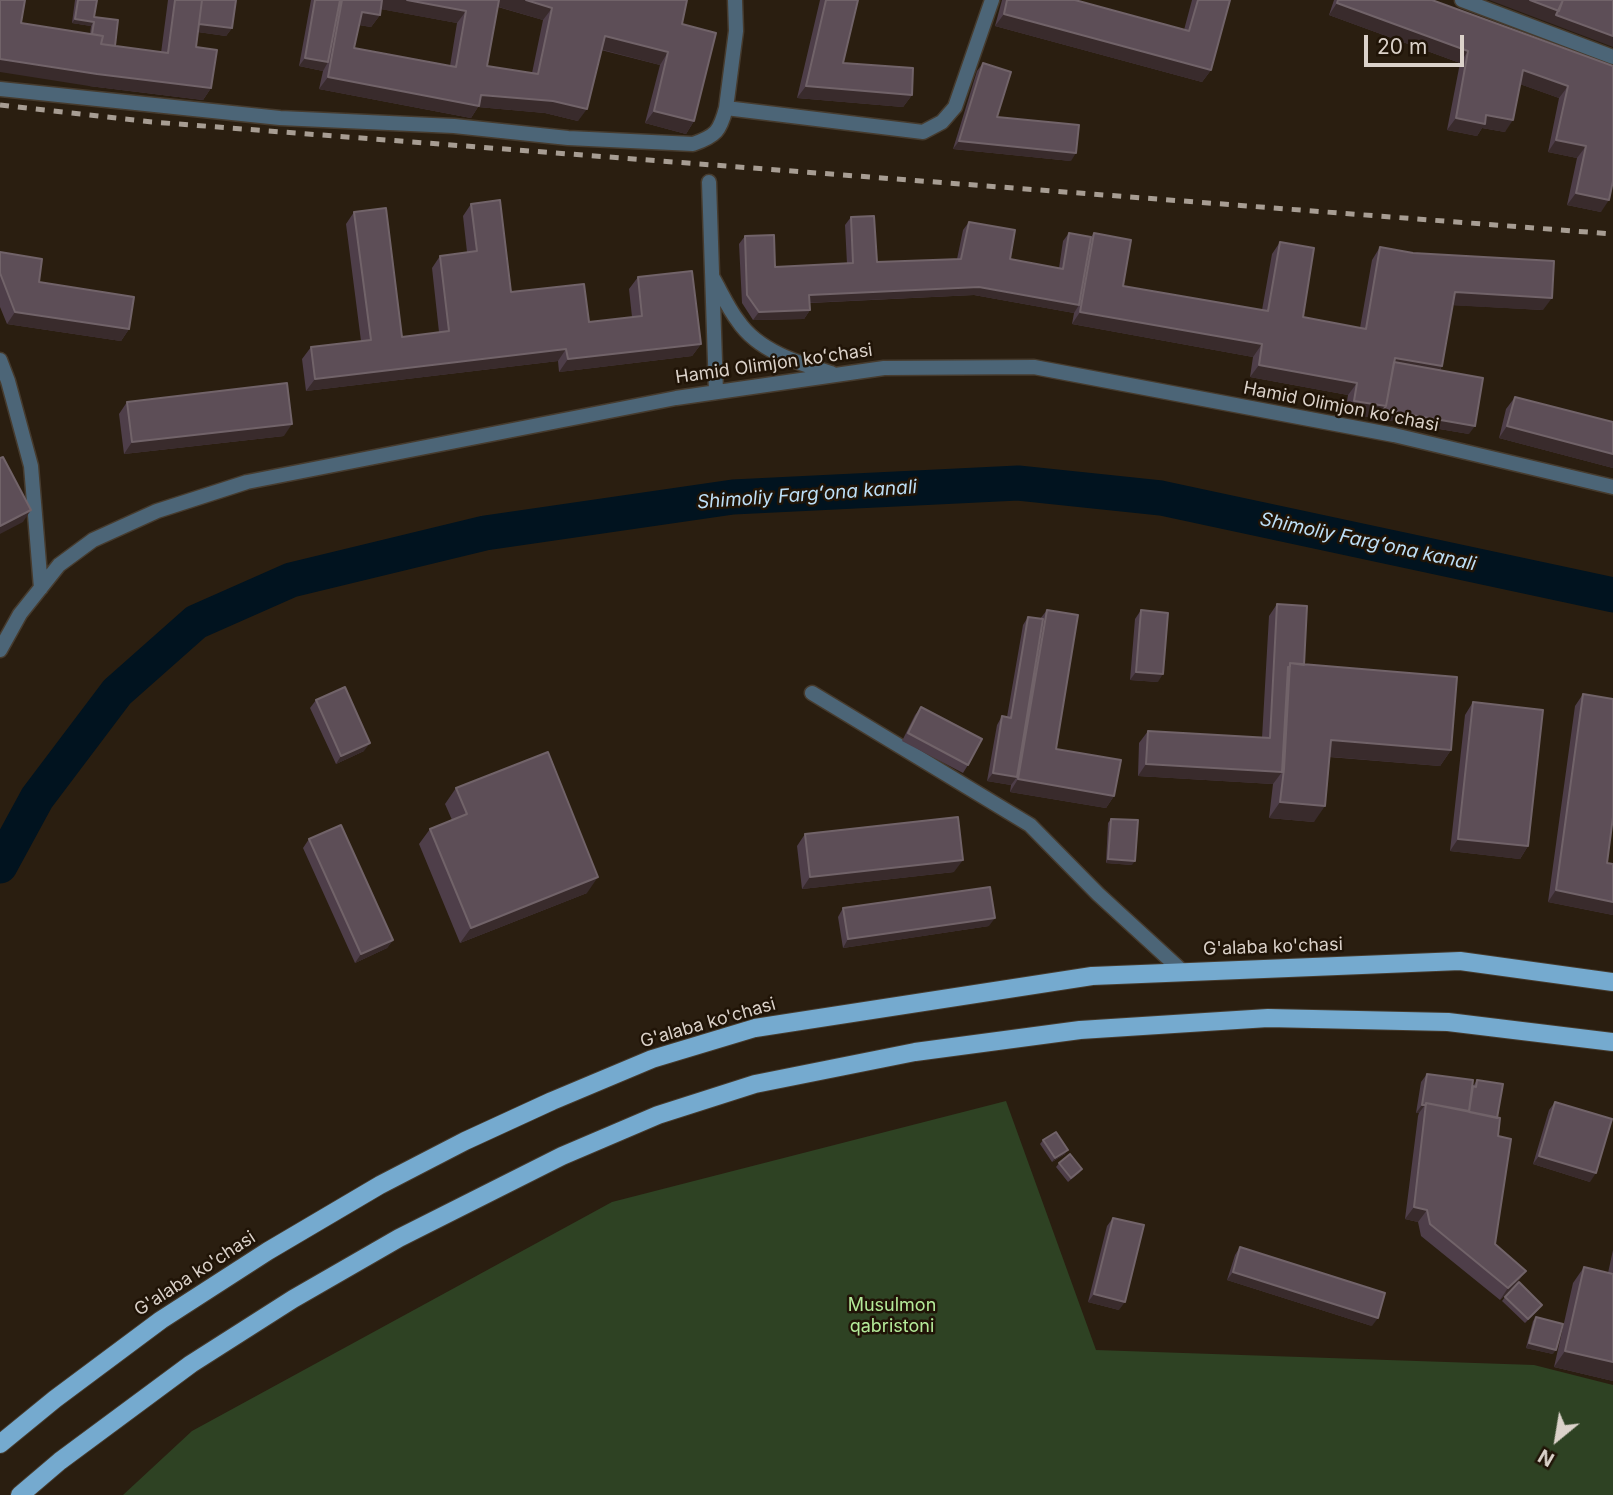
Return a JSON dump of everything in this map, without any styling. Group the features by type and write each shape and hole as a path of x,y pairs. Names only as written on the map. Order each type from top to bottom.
{"main road":[{"name":"G'alaba ko'chasi","path":"0,1444 161,1320 268,1251 380,1185 465,1141 652,1059 755,1028 1092,976 1182,971 1460,961 1613,982"},
{"path":"20,1495 60,1461 191,1364 293,1299 399,1238 562,1156 658,1115 755,1084 915,1052 1080,1030 1268,1018 1448,1022 1613,1042"}],"street":[{"path":"0,89 280,118 454,126 568,138 693,144 708,139 720,129 726,108 736,31 736,0"},
{"path":"726,108 923,132 942,122 955,107 992,0"},
{"path":"1462,0 1613,57"},
{"path":"709,182 716,392"},
{"path":"712,277 739,323 766,346 797,363 837,375"},
{"path":"0,360 31,466 41,588"},
{"name":"Hamid Olimjon koʻchasi","path":"0,650 20,614 59,565 93,540 157,511 247,482 677,398 884,368 1034,367 1394,435 1613,487"},
{"path":"812,693 1030,825 1098,894 1182,971"}],"green space":[{"name":"Musulmon qabristoni","path":"1006,1101 1096,1350 1534,1365 1613,1385 1613,1495 123,1495 192,1431 612,1202"}],"building":[{"path":"0,0 25,0 21,23 103,36 101,44 168,53 175,0 202,0 196,47 217,50 211,88 0,59"},
{"path":"78,0 97,0 94,17 118,20 115,46 101,44 103,36 92,34 94,22 75,19"},
{"path":"202,0 236,0 232,28 199,24"},
{"path":"315,0 340,0 328,62 305,58"},
{"path":"342,0 382,0 380,15 362,12 354,48 456,67 466,11 407,0 499,0 487,66 538,74 552,8 526,0 687,0 682,24 716,33 694,121 654,111 668,52 605,36 587,109 553,101 481,95 479,106 328,77"},
{"path":"826,0 858,0 843,63 913,68 912,95 806,86"},
{"path":"1007,0 1075,0 1189,31 1198,0 1230,0 1211,70 1004,14"},
{"path":"1338,0 1432,0 1613,66 1613,181 1609,200 1576,193 1586,146 1556,140 1568,86 1523,70 1513,120 1486,115 1485,124 1456,118 1468,51 1337,3"},
{"path":"1530,0 1563,0 1559,11"},
{"path":"1563,0 1613,0 1613,36 1556,15"},
{"path":"983,63 1011,72 997,117 1079,125 1076,153 959,141"},
{"path":"500,200 511,292 584,284 589,322 642,316 638,277 692,271 701,344 568,359 566,349 315,379 311,347 371,340 354,212 386,208 402,337 449,331 440,256 477,251 471,204"},
{"path":"874,216 877,262 961,259 969,222 1015,230 1010,259 1063,269 1069,233 1091,237 1079,305 979,287 809,295 810,310 759,312 747,295 745,236 774,235 775,267 853,263 851,217"},
{"path":"1094,233 1131,240 1123,286 1268,311 1280,242 1314,248 1303,317 1366,329 1380,247 1413,253 1554,261 1552,298 1455,292 1442,366 1395,358 1386,406 1354,401 1357,383 1259,365 1262,344 1080,312"},
{"path":"0,252 42,259 39,282 134,297 129,329 15,312 0,273"},
{"path":"1394,362 1483,378 1475,426 1383,410"},
{"path":"287,383 292,424 132,442 127,402"},
{"path":"1515,397 1613,422 1613,454 1507,426"},
{"path":"3,457 31,510 0,526 0,458"},
{"path":"1277,604 1307,606 1304,665 1290,663 1288,667 1282,772 1146,764 1148,731 1270,738"},
{"path":"1047,610 1078,615 1056,749 1121,760 1114,796 1018,779"},
{"path":"1141,610 1168,613 1163,674 1136,672"},
{"path":"1028,617 1043,619 1017,777 993,773 1002,716 1011,718"},
{"path":"1290,663 1457,677 1451,750 1331,740 1325,806 1280,802"},
{"path":"345,687 370,743 341,756 316,700"},
{"path":"1583,694 1613,699 1613,817 1607,863 1613,864 1613,902 1556,890"},
{"path":"1473,702 1543,710 1528,846 1458,839"},
{"path":"921,707 982,739 968,765 908,733"},
{"path":"548,752 598,877 471,928 430,829 467,814 456,788"},
{"path":"958,817 963,860 810,877 805,834"},
{"path":"1111,819 1138,820 1135,861 1108,859"},
{"path":"341,825 393,940 361,954 309,839"},
{"path":"990,887 995,918 848,939 843,908"},
{"path":"1427,1074 1473,1080 1469,1111 1426,1103 1422,1105"},
{"path":"1477,1080 1503,1084 1497,1118 1469,1112 1473,1086 1476,1087"},
{"path":"1555,1102 1612,1119 1596,1173 1539,1156"},
{"path":"1426,1103 1500,1118 1498,1136 1511,1139 1495,1244 1526,1271 1508,1288 1430,1224 1427,1210 1414,1207"},
{"path":"1056,1132 1068,1150 1055,1158 1043,1140"},
{"path":"1070,1154 1082,1169 1071,1178 1059,1163"},
{"path":"1113,1218 1144,1225 1125,1302 1094,1294"},
{"path":"1240,1247 1385,1293 1378,1318 1233,1272"},
{"path":"1584,1267 1613,1274 1613,1362 1565,1351"},
{"path":"1519,1282 1542,1305 1528,1319 1505,1297"},
{"path":"1536,1317 1563,1324 1556,1350 1529,1343"}],"waterway":[{"name":"Shimoliy Fargʻona kanali","path":"0,866 37,798 117,692 196,622 291,580 485,533 733,497 1018,483 1161,498 1613,595"}],"railway":[{"path":"0,105 152,122 1613,234"}]}
